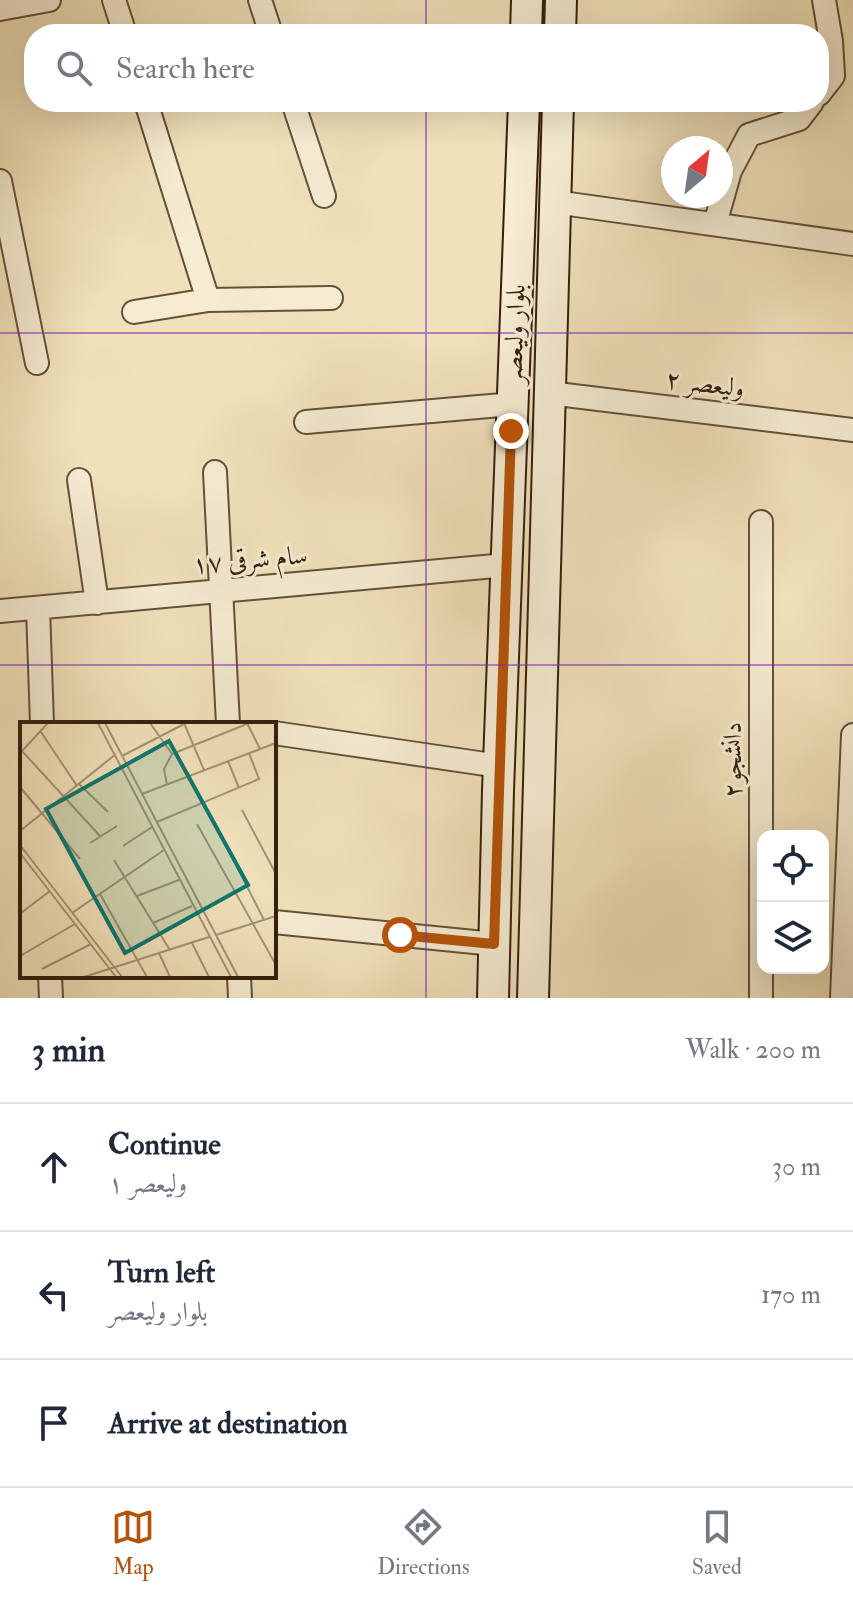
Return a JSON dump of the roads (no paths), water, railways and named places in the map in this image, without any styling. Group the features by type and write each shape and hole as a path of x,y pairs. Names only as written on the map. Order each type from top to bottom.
{"main road":[{"path":"526,24 527,0"},
{"path":"560,24 561,0"},
{"name":"بلوار ولیعصر","path":"493,998 524,112"},
{"name":"بلوار ولیعصر","path":"533,998 558,112"}],"street":[{"path":"0,9 49,0"},
{"path":"114,0 122,24"},
{"path":"260,0 268,24"},
{"path":"824,0 828,24"},
{"path":"829,29 835,82"},
{"path":"149,112 208,300"},
{"path":"296,112 324,196"},
{"path":"715,224 730,171 749,135 799,119 804,112"},
{"path":"0,181 37,363"},
{"path":"555,202 853,244"},
{"path":"134,312 208,300 331,298"},
{"name":"ولیعصر ۲","path":"549,393 853,430"},
{"path":"306,422 512,404"},
{"path":"215,472 228,722"},
{"path":"79,480 97,603"},
{"name":"دانشجو۲","path":"761,522 761,998"},
{"name":"سام شرقی ۱۷","path":"0,611 506,565"},
{"path":"38,608 42,722"},
{"path":"276,733 499,766"},
{"path":"842,998 853,735"},
{"path":"276,922 494,944"},
{"path":"50,978 51,998"},
{"path":"239,978 240,998"}]}
